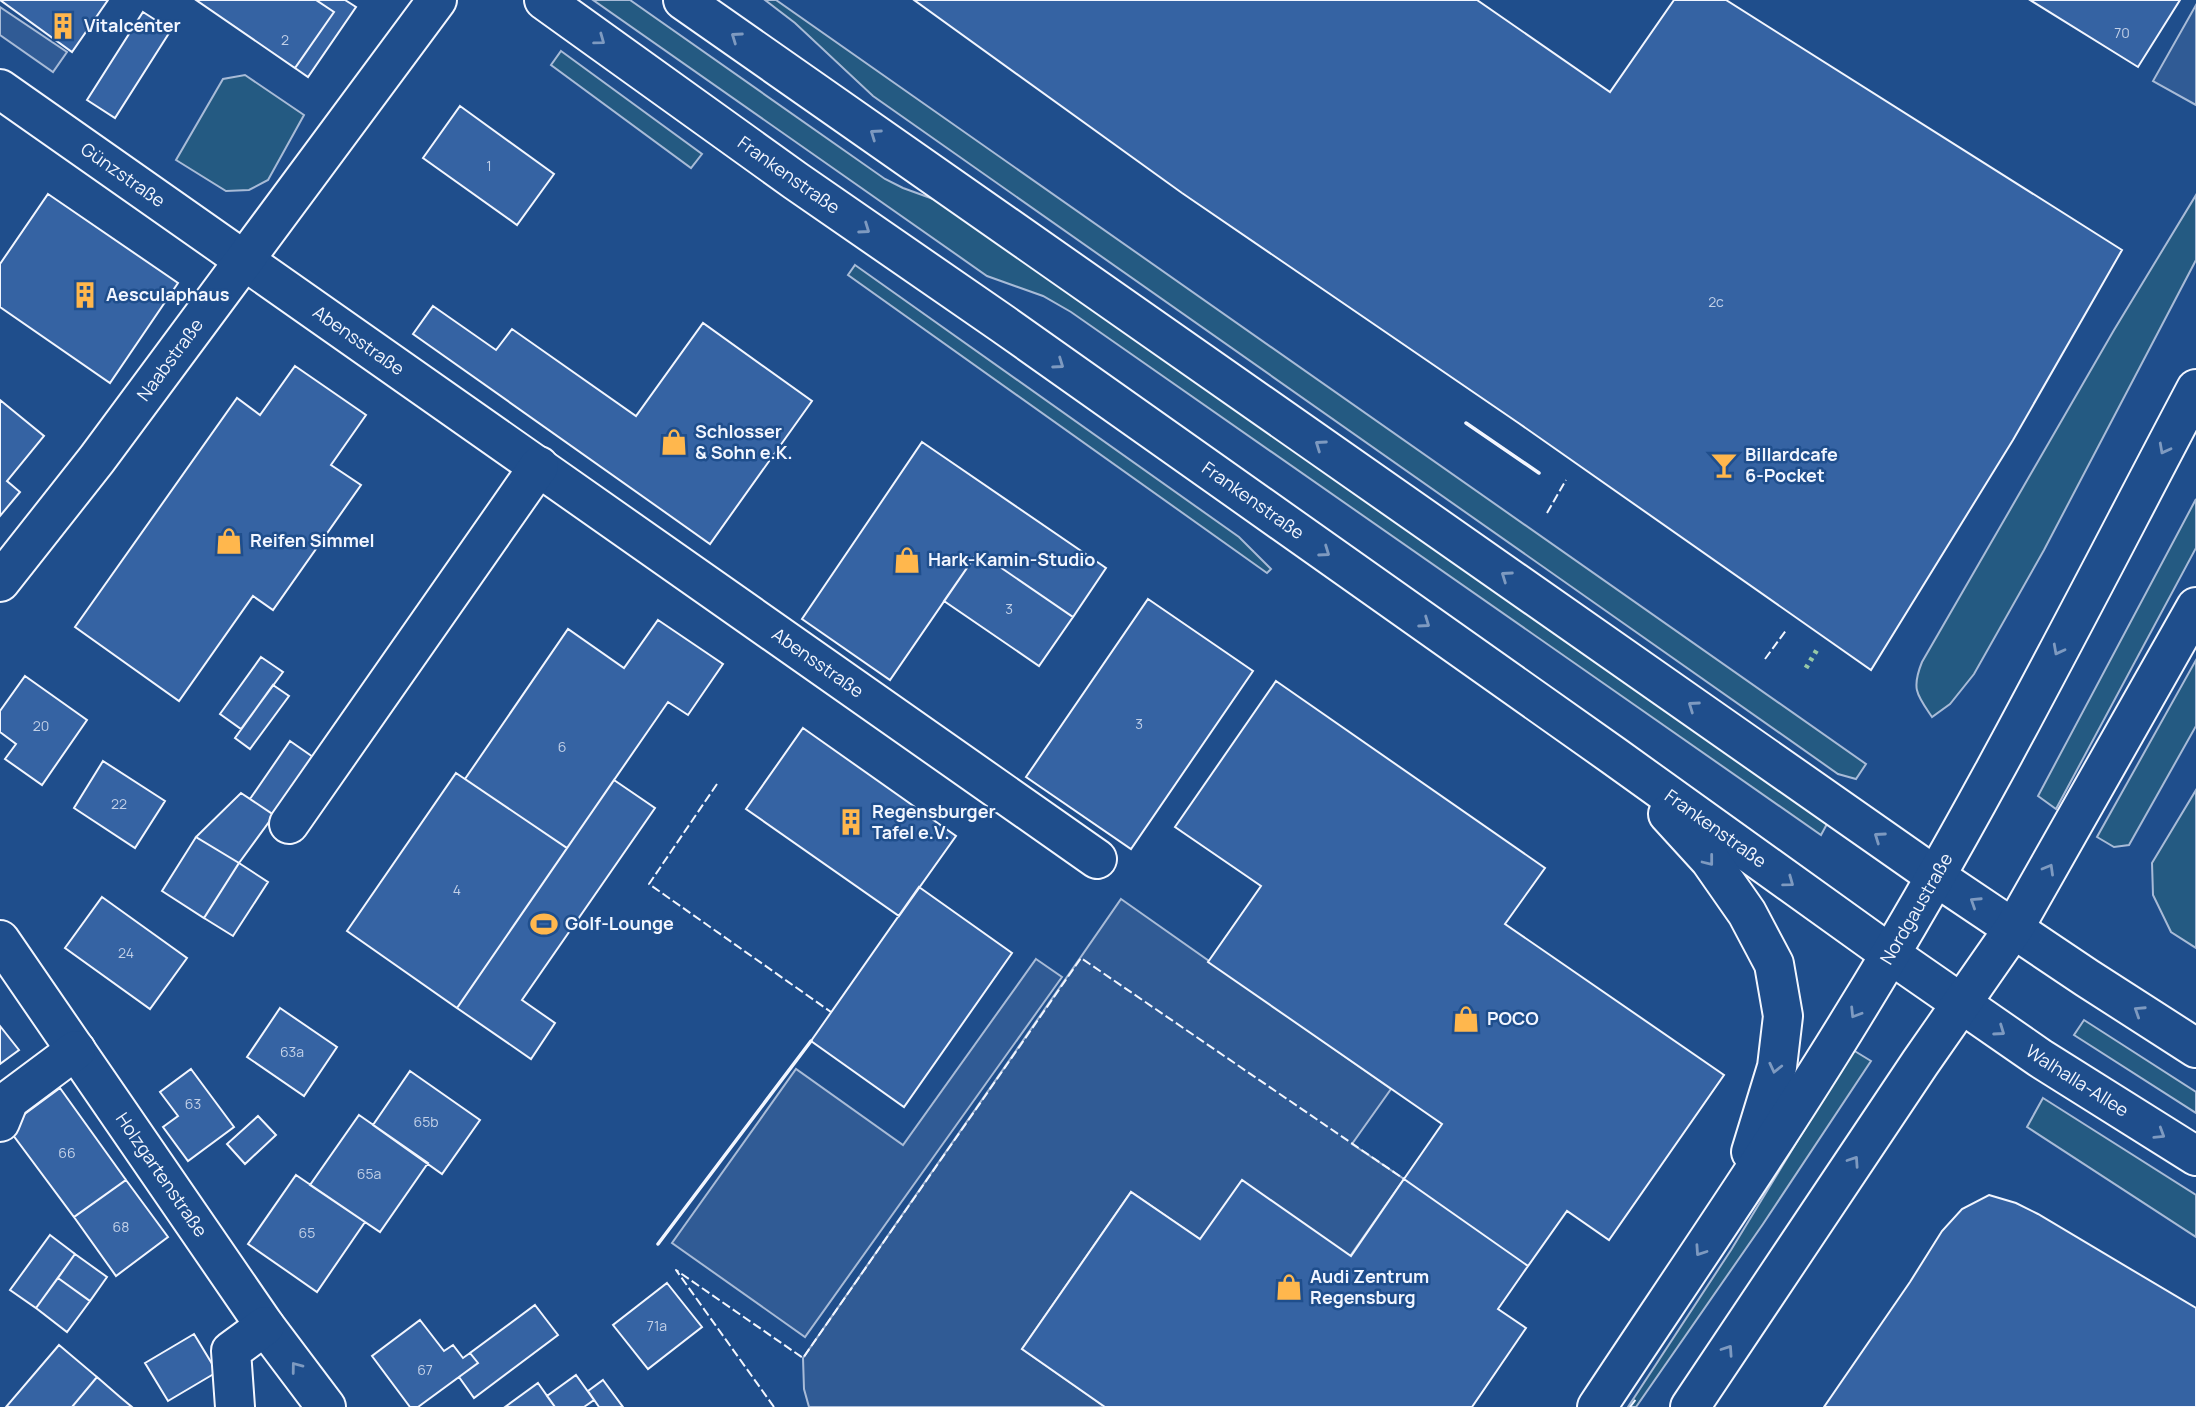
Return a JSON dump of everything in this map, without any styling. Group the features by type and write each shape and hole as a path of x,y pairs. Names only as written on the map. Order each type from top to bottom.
{"main road":[{"name":"Naabstraße","path":"0,582 245,261 437,0"},
{"name":"Frankenstraße","path":"544,0 1961,1004"},
{"path":"683,0 1935,876 2196,1048"},
{"name":"Günzstraße","path":"0,89 245,261"},
{"name":"Abensstraße","path":"245,261 1097,859"},
{"name":"Nordgaustraße","path":"1597,1407 1738,1194 1890,954 1985,787 2196,388"},
{"path":"289,824 539,467"},
{"path":"1690,1407 2014,929 2196,607"},
{"path":"1614,756 1710,860 1747,913 1774,964 1783,1016 1777,1067 1738,1194"},
{"name":"Holzgartenstraße","path":"0,940 265,1326 326,1407"},
{"name":"Walhalla-Allee","path":"1961,1004 2040,1058 2196,1156"},
{"path":"0,1122 9,1100 76,1050"},
{"path":"235,1407 231,1351 265,1326"}],"shaded area":[{"path":"593,0 630,0 885,179 936,200 1828,822 1821,835 1071,312 1043,296 987,276"},
{"path":"765,0 776,0 1866,764 1856,779 1838,774 873,96 795,23"},
{"path":"2196,5 2196,105 2153,81"},
{"path":"0,7 67,52 53,72 0,35"},
{"path":"561,51 702,154 691,168 551,65"},
{"path":"245,75 304,115 268,180 249,190 226,191 176,160 223,79"},
{"path":"2196,195 2196,260 2044,550 1974,674 1950,704 1932,717 1917,691 1922,662 2114,330"},
{"path":"855,265 1239,537 1271,569 1267,573 848,275"},
{"path":"2196,499 2196,548 2056,809 2038,796"},
{"path":"2196,660 2196,726 2129,845 2114,847 2097,837"},
{"path":"2196,790 2196,948 2171,932 2153,895 2152,863"},
{"path":"1121,899 1391,1089 1352,1144 1404,1179 1309,1315 1131,1192 1022,1349 1105,1407 809,1407 804,1389 803,1358"},
{"path":"1036,959 1062,977 805,1337 672,1243 796,1069 903,1145"},
{"path":"2084,1020 2196,1092 2196,1113 2074,1035"},
{"path":"1853,1050 1871,1061 1763,1224 1636,1407 1628,1407 1731,1250"},
{"path":"2043,1098 2196,1195 2196,1237 2027,1127"}],"building":[{"name":"Vitalcenter","path":"0,0 108,0 72,52"},
{"path":"196,0 316,0 334,12 295,68"},
{"path":"316,0 345,0 356,7 308,77 295,68 334,12"},
{"path":"914,0 1477,0 1610,92 1674,0 1726,0 2122,250 2013,440 1871,670 1517,422 1182,193"},
{"path":"2030,0 2180,0 2138,67"},
{"path":"143,12 171,30 115,118 87,100"},
{"path":"460,106 554,174 517,225 423,158"},
{"name":"Aesculaphaus","path":"48,194 178,283 110,383 0,307 0,264"},
{"name":"Schlosser & Sohn e.K.","path":"433,306 496,350 512,329 636,416 703,323 812,401 710,544 413,334"},
{"name":"Reifen Simmel","path":"295,366 366,415 331,465 361,485 273,610 253,596 179,701 75,627 237,398 260,415"},
{"path":"0,400 44,436 7,481 20,492 0,516"},
{"name":"Hark-Kamin-Studio","path":"922,442 1106,568 1073,617 978,552 890,680 802,619"},
{"path":"978,552 1073,617 1039,666 944,601"},
{"path":"1148,599 1253,671 1131,849 1026,777"},
{"path":"658,620 723,664 688,715 668,702 567,848 465,779 568,629 624,668"},
{"path":"261,657 283,672 241,729 220,714"},
{"path":"25,676 87,720 42,785 5,759 16,744 0,732 0,711"},
{"name":"POCO","path":"1276,681 1545,868 1505,924 1724,1075 1609,1240 1567,1211 1528,1266 1404,1179 1442,1124 1208,962 1261,886 1175,827"},
{"path":"273,685 289,696 250,749 235,738"},
{"name":"Regensburger Tafel e.V.","path":"803,728 956,836 899,916 746,809"},
{"path":"290,741 313,757 274,815 250,799"},
{"path":"103,761 165,801 135,848 74,808"},
{"path":"456,773 567,848 457,1008 347,931"},
{"name":"Golf-Lounge","path":"614,780 655,808 522,1000 555,1023 531,1059 457,1008"},
{"path":"241,793 274,815 239,863 196,837"},
{"path":"196,837 239,863 204,918 162,891"},
{"path":"239,863 268,882 233,936 204,918"},
{"path":"919,887 1012,953 904,1107 811,1041"},
{"path":"102,897 187,958 150,1009 65,948"},
{"path":"280,1008 337,1047 304,1096 247,1057"},
{"path":"0,1026 19,1050 0,1064"},
{"path":"191,1069 234,1127 188,1161 163,1127 178,1116 160,1092"},
{"path":"410,1071 480,1120 442,1174 373,1125"},
{"path":"60,1088 126,1180 74,1217 7,1127"},
{"path":"359,1115 428,1163 380,1232 310,1185"},
{"path":"258,1116 276,1135 245,1164 227,1144"},
{"path":"296,1175 365,1222 317,1292 248,1244"},
{"name":"Audi Zentrum Regensburg","path":"1404,1179 1528,1266 1498,1309 1526,1328 1472,1407 1105,1407 1022,1349 1131,1192 1200,1239 1242,1180 1351,1256"},
{"path":"126,1180 168,1237 116,1276 74,1217"},
{"path":"1989,1195 2016,1203 2038,1214 2196,1308 2196,1407 1824,1407 1942,1231 1962,1209"},
{"path":"50,1235 75,1254 36,1308 10,1290"},
{"path":"75,1254 107,1277 90,1301 58,1278"},
{"path":"58,1278 90,1301 67,1332 36,1308"},
{"path":"667,1283 702,1327 648,1369 613,1325"},
{"path":"535,1305 558,1335 474,1398 459,1377 478,1363 470,1353"},
{"path":"420,1320 444,1351 453,1345 463,1358 470,1353 478,1363 418,1407 410,1407 372,1356"},
{"path":"194,1334 217,1372 168,1401 145,1363"},
{"path":"59,1345 97,1377 72,1407 6,1407"},
{"path":"576,1375 594,1400 584,1407 555,1407 547,1396"},
{"path":"97,1377 120,1397 132,1407 72,1407"},
{"path":"603,1380 623,1407 599,1407 588,1391"},
{"path":"538,1383 555,1407 505,1407"}],"hedge":[{"path":"1806,668 1818,648"}],"fence":[{"path":"1547,513 1566,480"},
{"path":"1765,659 1787,629"},
{"path":"717,784 649,884 831,1012"},
{"path":"774,1407 676,1270 803,1358 1081,958 1404,1179"},
{"path":"1630,1407 1636,1399"}],"wall":[{"path":"1466,423 1539,473"},
{"path":"658,1244 811,1041"}],"place":[{"name":"Vitalcenter","path":"63,26"},
{"name":"Aesculaphaus","path":"85,295"},
{"name":"Schlosser & Sohn e.K.","path":"674,442"},
{"name":"Billardcafe 6-Pocket","path":"1724,465"},
{"name":"Reifen Simmel","path":"229,541"},
{"name":"Hark-Kamin-Studio","path":"907,560"},
{"name":"Regensburger Tafel e.V.","path":"851,822"},
{"name":"Golf-Lounge","path":"544,924"},
{"name":"POCO","path":"1466,1019"},
{"name":"Audi Zentrum Regensburg","path":"1289,1287"}]}
